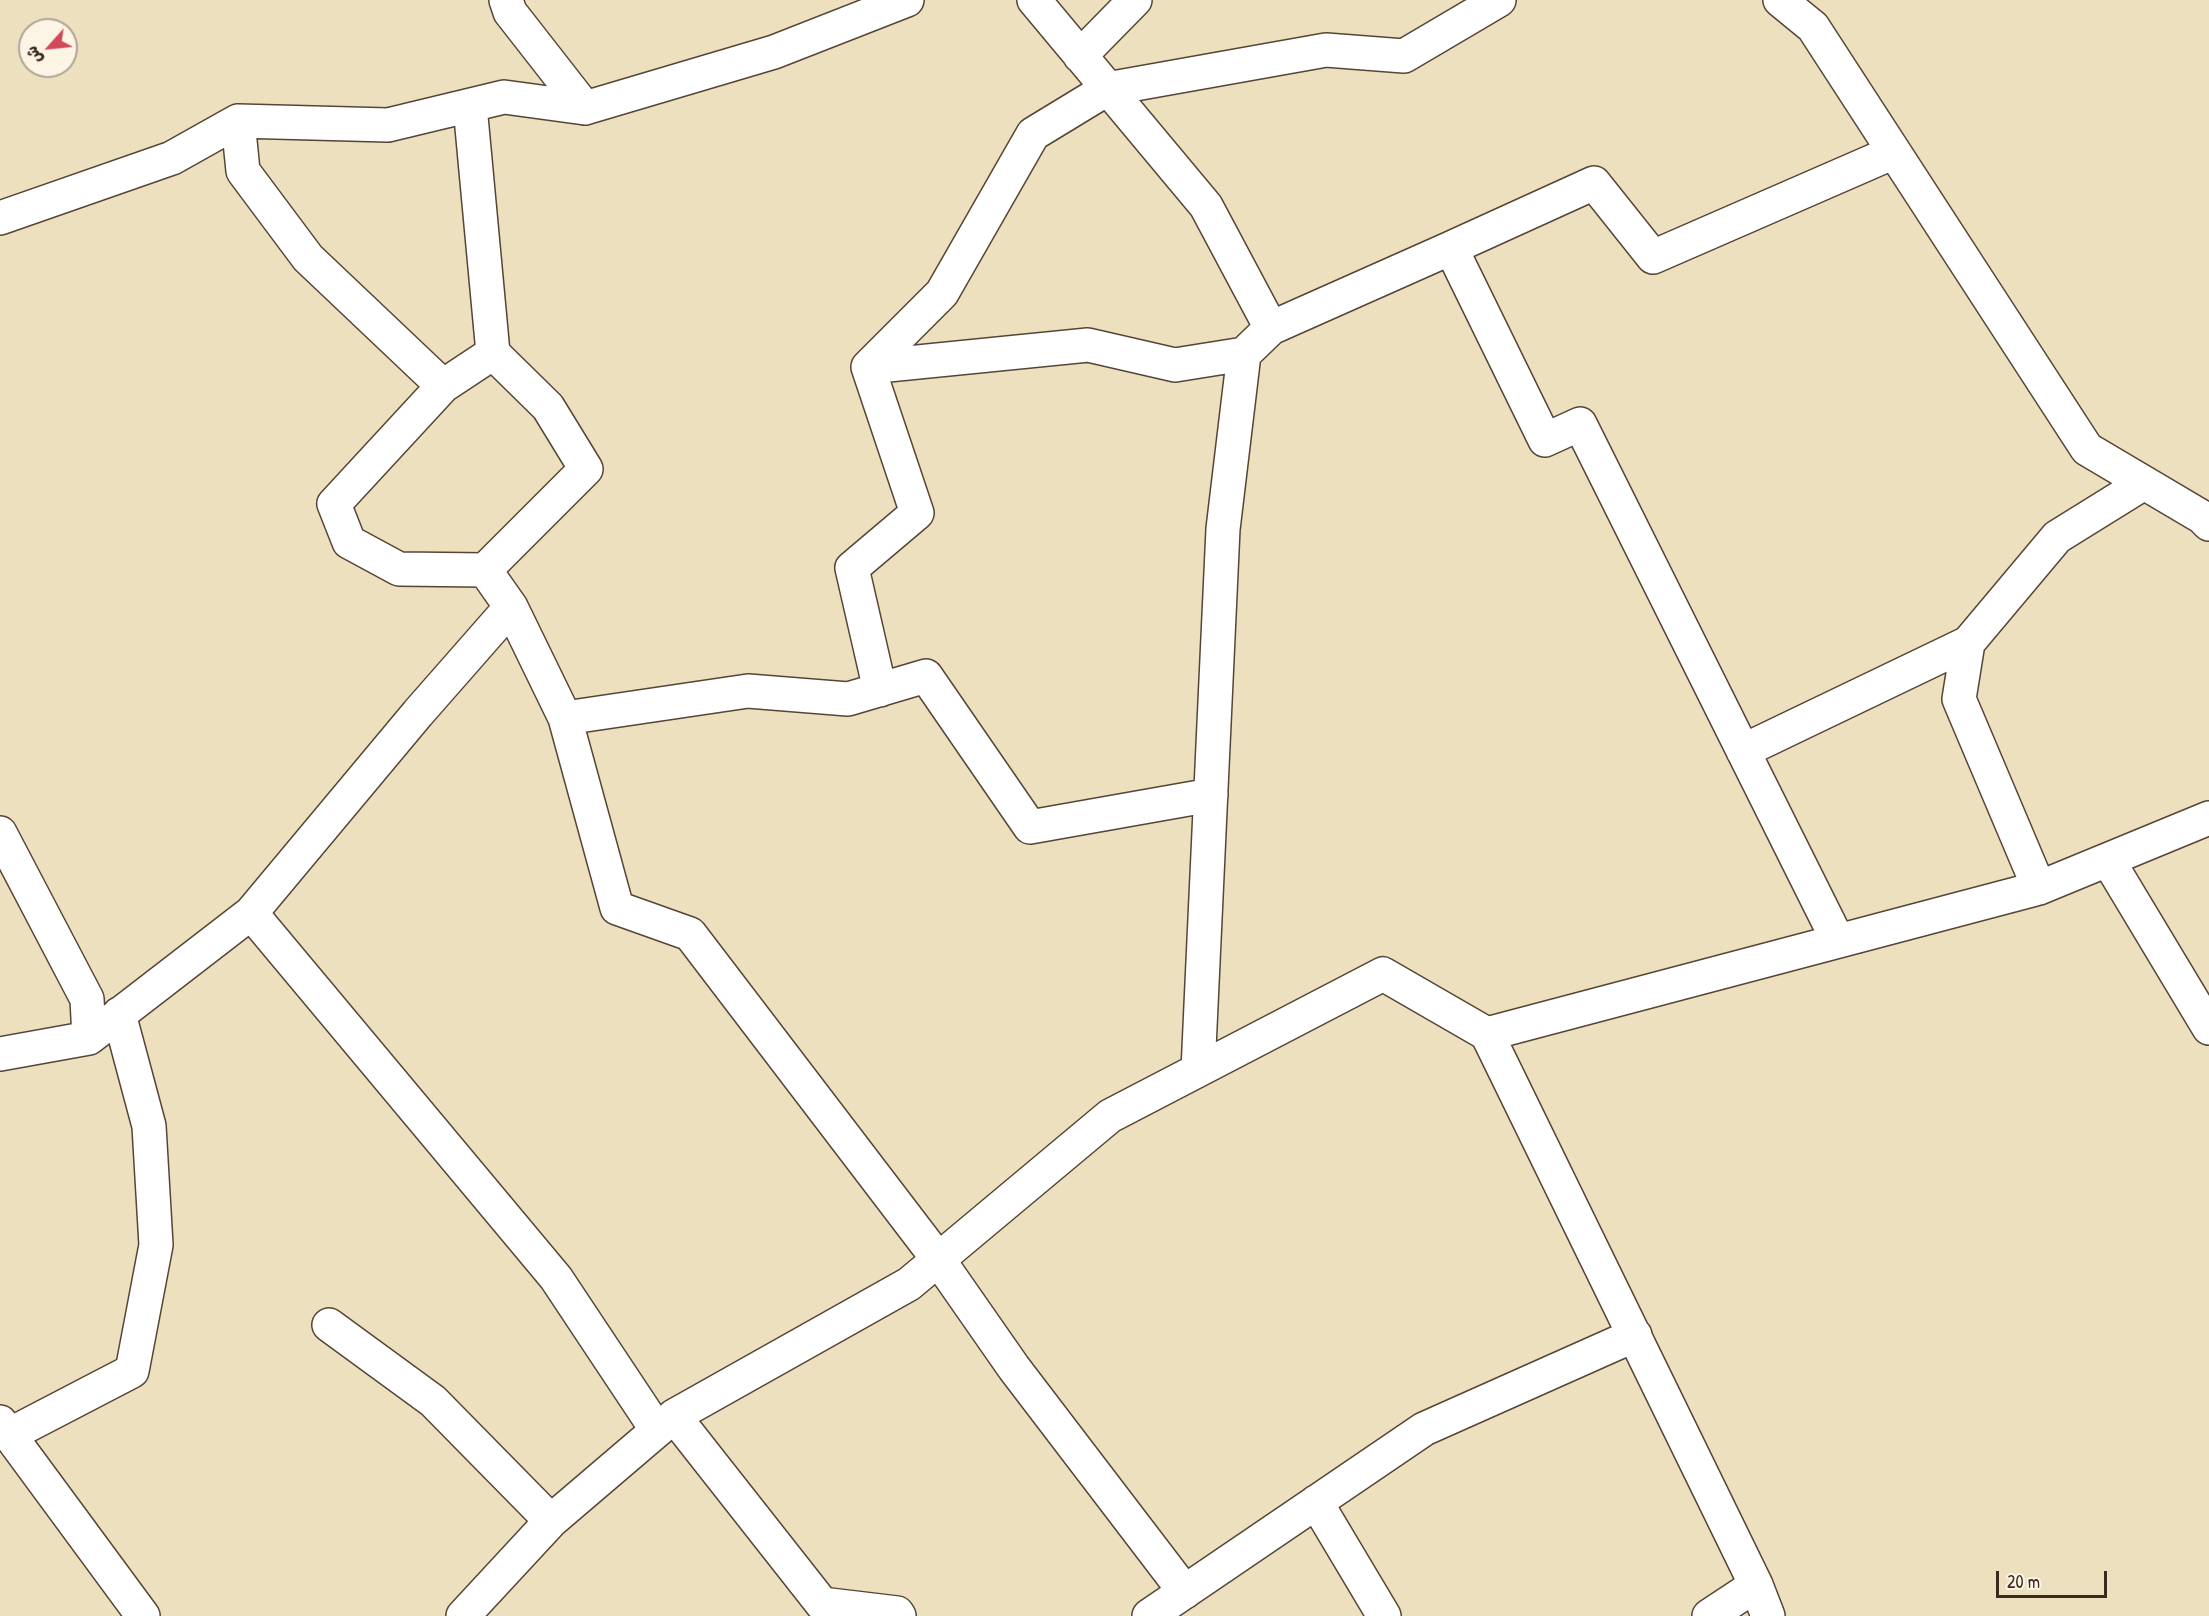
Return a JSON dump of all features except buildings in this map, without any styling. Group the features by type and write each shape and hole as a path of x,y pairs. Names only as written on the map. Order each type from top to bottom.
{"street":[{"path":"506,0 510,12 585,108"},
{"path":"0,219 172,158 238,121 388,125 504,97 585,108 774,52 907,0"},
{"path":"1034,0 1206,206 1271,328"},
{"path":"1080,56 1135,0"},
{"path":"868,367 942,293 1034,134 1107,89 1326,50 1404,56 1499,0"},
{"path":"1780,0 1813,27 2087,449 2144,483 2207,516"},
{"path":"471,106 493,353 549,407 586,469 484,570 399,568 348,542 334,504 443,386 493,353"},
{"path":"238,121 243,171 308,258 443,386"},
{"path":"868,367 1088,345 1175,365 1244,354 1271,328 1594,183 1653,257 1894,152"},
{"path":"1451,248 1545,440 1580,424 1838,941"},
{"path":"1198,1070 1222,529 1244,354"},
{"path":"868,367 917,513 852,568 880,690"},
{"path":"1743,751 1968,643 2057,537 2144,483"},
{"path":"484,570 511,607 565,718 617,908 690,934 938,1259 1014,1368 1185,1592"},
{"path":"0,1054 89,1038 251,913 418,713 511,607"},
{"path":"1968,643 1959,699 2039,888"},
{"path":"565,718 748,691 848,699 926,676 1030,827 1211,795"},
{"path":"1487,1034 2039,888 2209,818"},
{"path":"0,833 87,999 89,1038"},
{"path":"2108,860 2209,1028"},
{"path":"251,913 556,1278 666,1423 822,1604 897,1613 899,1616"},
{"path":"464,1616 551,1521 666,1423 909,1284 1110,1116 1383,974 1487,1034 1756,1585 1768,1616"},
{"path":"119,1014 149,1126 156,1245 132,1371 5,1429 143,1616"},
{"path":"329,1325 433,1401 551,1521"},
{"path":"1149,1616 1424,1429 1635,1335"},
{"path":"1316,1502 1384,1616"},
{"path":"1709,1616 1756,1585"}]}
